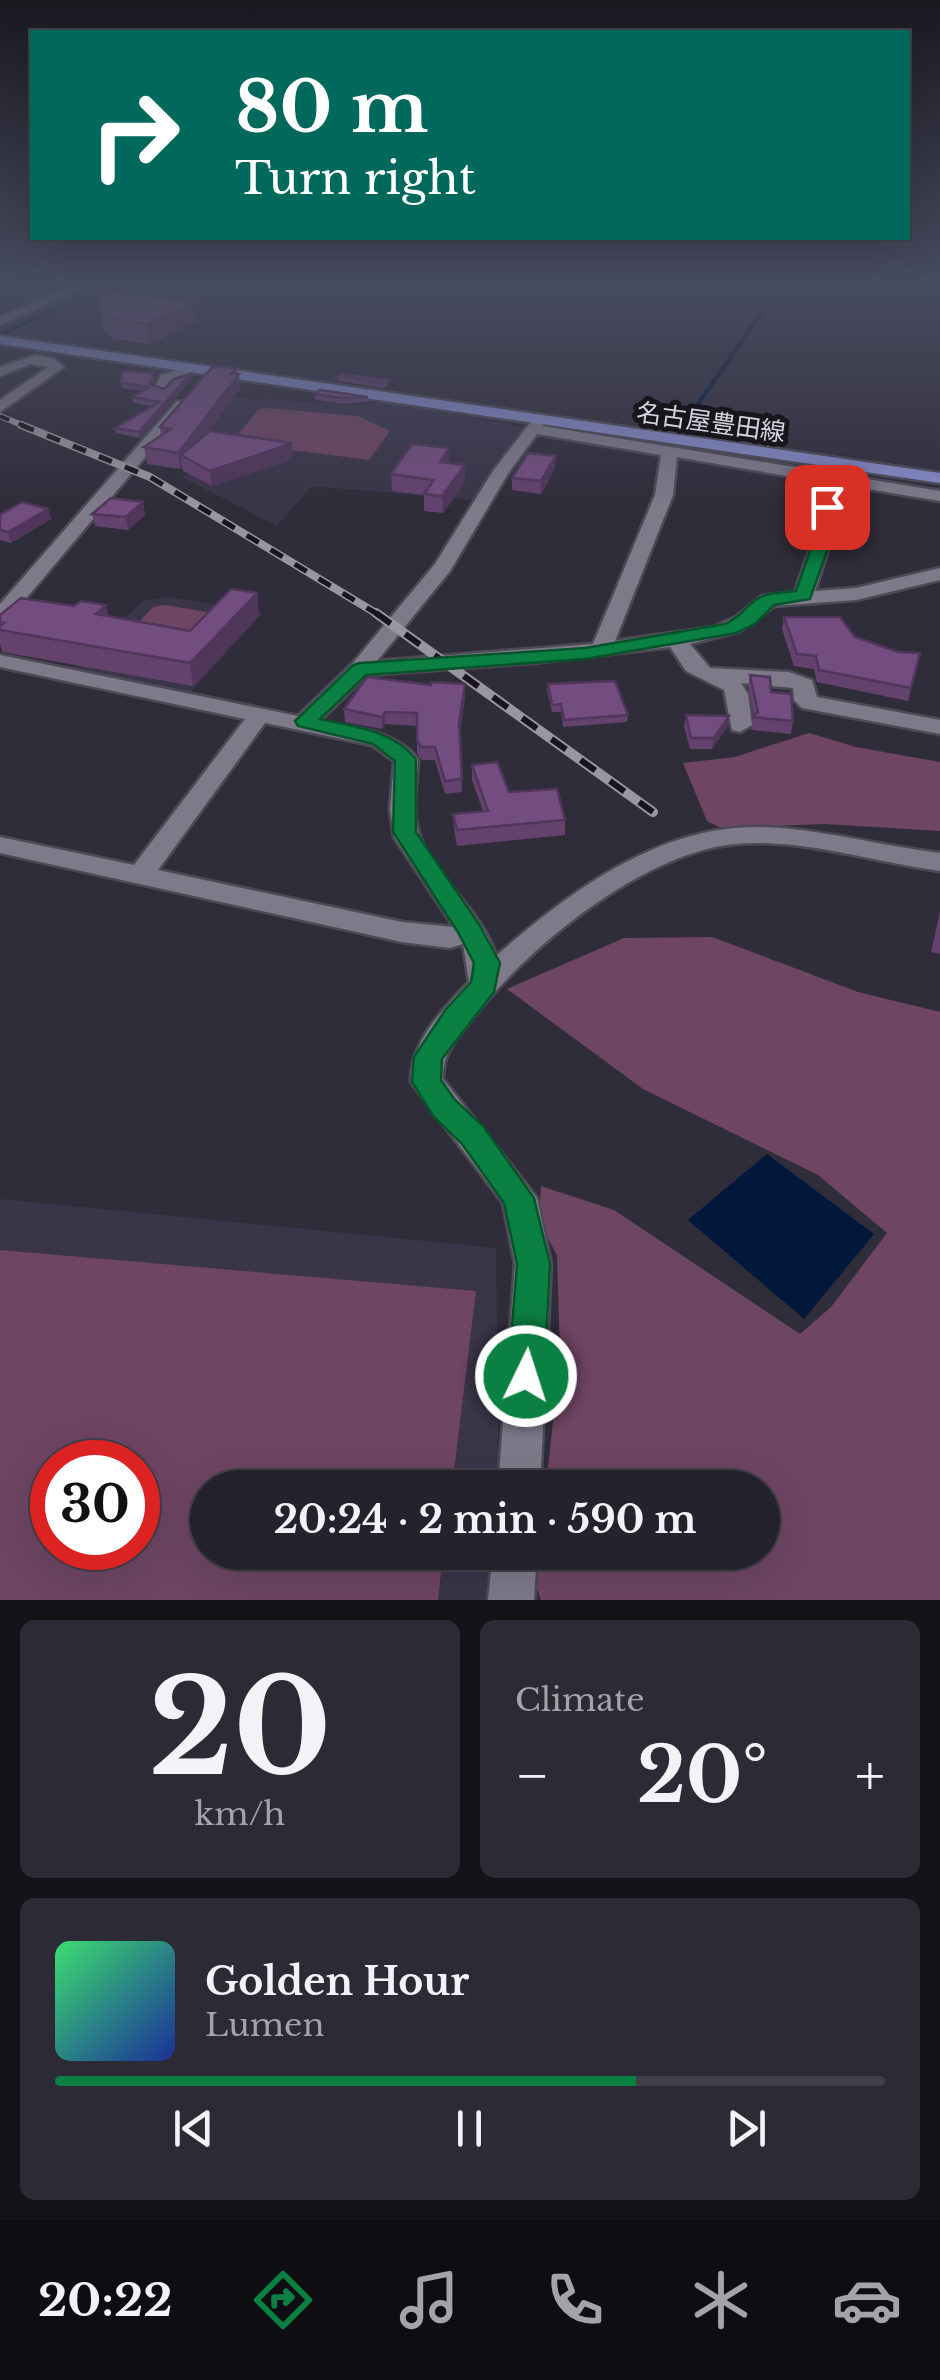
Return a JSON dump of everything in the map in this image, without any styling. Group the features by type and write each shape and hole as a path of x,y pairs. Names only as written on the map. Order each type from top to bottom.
{"main road":[{"name":"名古屋豊田線","path":"109,357 536,426 940,478"}],"street":[{"path":"0,372 32,360 45,359 57,366 0,407"},
{"path":"161,388 166,378 202,371"},
{"path":"4,608 202,371"},
{"path":"306,721 360,669 443,567 501,471 536,426 830,480 940,496"},
{"path":"601,650 664,495 669,452"},
{"path":"804,595 824,534 830,480"},
{"path":"360,669 601,650 674,639 730,629 748,620 758,606 769,600 804,595 836,606 940,574"},
{"path":"674,639 690,662 725,680 737,692 740,725"},
{"path":"0,661 306,721 380,740 406,759 404,832 471,932 487,963 484,985"},
{"path":"710,674 789,679 804,684 805,700 810,703 940,727"},
{"path":"142,875 260,714"},
{"path":"520,1470 534,1264 518,1198 427,1082 428,1057 456,1016 533,939 577,906 640,867 706,839 786,838 940,862"},
{"path":"0,845 402,932 450,938 471,932"},
{"path":"512,1600 513,1570"}],"shaded area":[{"path":"194,395 354,405 385,401 523,427 485,479 476,500 312,486 277,526 182,477 216,463 149,451"},
{"path":"258,410 358,416 390,431 369,460 232,442"},
{"path":"169,597 263,613 188,695 67,672 144,600"},
{"path":"165,605 213,613 182,645 127,635 153,607"},
{"path":"809,733 856,747 940,762 940,831 825,824 721,828 707,821 683,763 735,757"},
{"path":"712,937 858,992 940,1012 940,1600 541,1600 536,1586 537,1570 780,1570 780,1470 548,1470 560,1355 557,1255 539,1222 541,1186 614,1210 800,1334 831,1307 887,1233 818,1175 643,1089 507,989 624,938"},
{"path":"0,1199 496,1248 499,1470 190,1470 190,1570 499,1570 500,1600 0,1600"},
{"path":"0,1250 476,1291 454,1470 190,1470 190,1570 441,1570 438,1600 0,1600"}],"water":[{"path":"767,1154 874,1234 804,1319 688,1220"}],"building":[{"path":"213,366 236,368 231,374 239,374 178,453 144,447 171,429 160,427"},
{"path":"122,371 154,373 150,384 164,389 174,379 190,374 139,432 115,428 160,402 132,397 150,387 121,383"},
{"path":"338,376 388,380 384,383"},
{"path":"320,390 368,397 315,394"},
{"path":"210,431 292,443 210,471 181,455"},
{"path":"412,444 449,448 440,462 465,465 442,496 424,494 434,480 391,474"},
{"path":"528,453 556,456 541,481 512,478"},
{"path":"111,498 143,502 126,517 92,514"},
{"path":"22,502 48,509 8,532 0,530 0,515"},
{"path":"231,589 257,593 190,663 0,630 4,623 0,623 0,615 21,598 74,606 81,601 106,605 96,614 190,631"},
{"path":"784,617 840,617 855,637 898,652 920,653 911,688 819,670 816,656 797,654"},
{"path":"750,675 770,677 771,692 791,694 793,721 753,717 758,712"},
{"path":"367,677 431,685 465,684 459,723 462,779 445,781 435,747 421,747 417,740 417,713 385,712 382,717 344,709"},
{"path":"615,681 628,715 564,720 561,704 552,705 548,684"},
{"path":"686,715 729,716 714,738 691,738"},
{"path":"497,762 509,792 557,789 565,820 457,830 453,814 488,811 472,765"}],"waterway":[{"path":"682,427 731,357"},
{"path":"674,438 683,425"}],"railway":[{"path":"0,416 27,427"},
{"path":"21,425 150,477 378,614"},
{"path":"378,614 653,812"}],"route":[{"path":"526,1376 534,1264 518,1198 427,1082 428,1057 456,1016 484,985 487,963 471,932 404,832 406,759 366,734 306,721 360,669 585,654 730,629 748,620 758,606 769,600 804,595 824,534 827,507"}]}
